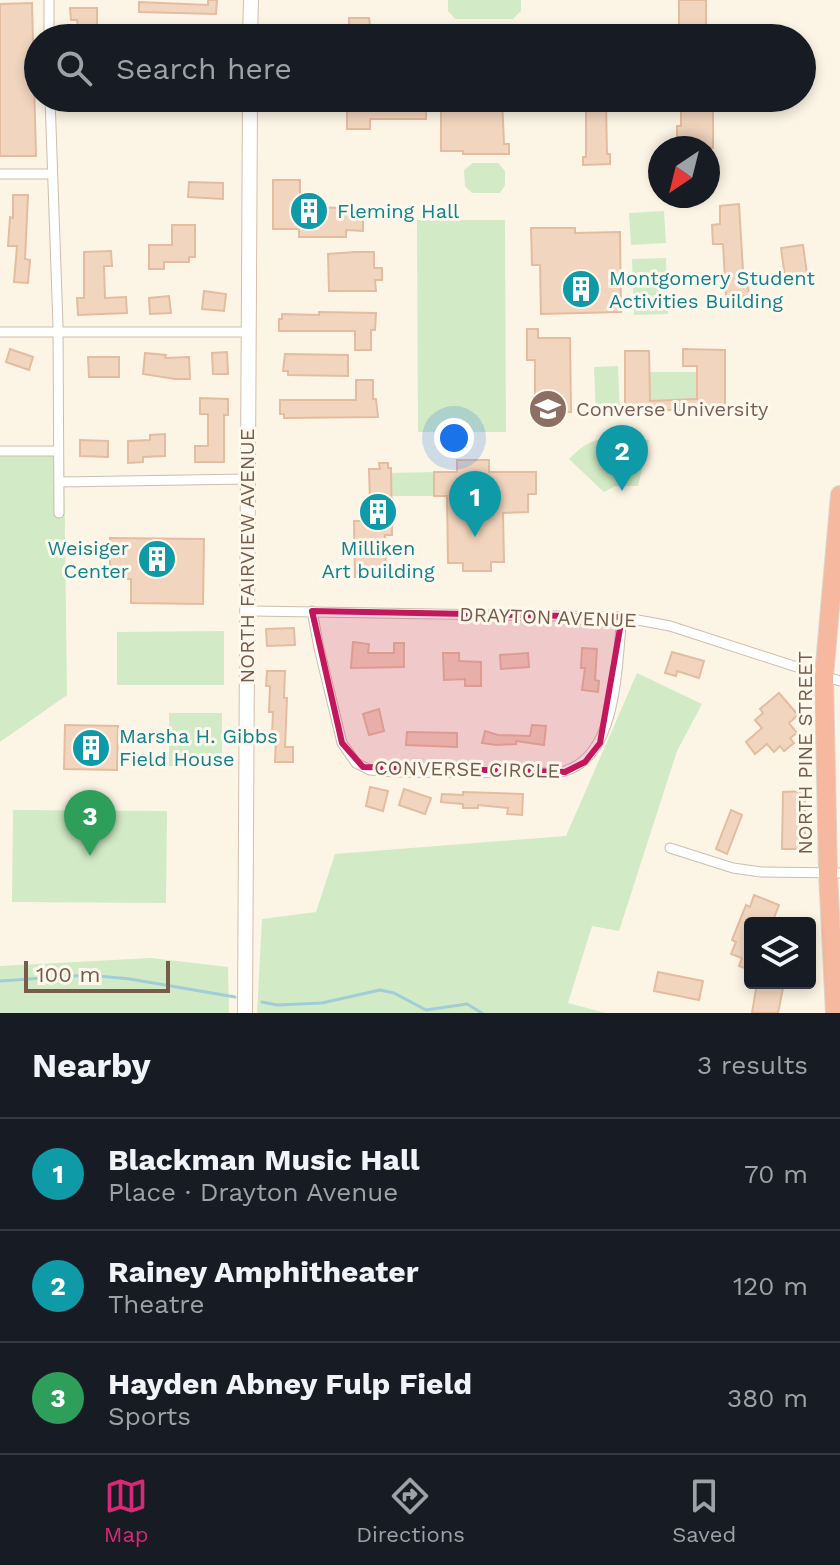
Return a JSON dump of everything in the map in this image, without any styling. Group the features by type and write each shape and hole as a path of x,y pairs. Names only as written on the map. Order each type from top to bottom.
{"highway":[{"name":"NORTH PINE STREET","path":"834,1012 832,678 840,495"}],"street":[{"path":"49,0 49,24"},
{"path":"250,24 251,0"},
{"path":"50,112 58,333 59,513"},
{"name":"NORTH FAIRVIEW AVENUE","path":"245,1013 250,112"},
{"path":"0,174 52,174"},
{"path":"0,332 248,332"},
{"path":"0,451 58,451"},
{"path":"59,482 248,479"},
{"name":"DRAYTON AVENUE","path":"247,611 622,617 670,626 832,678"},
{"name":"CONVERSE CIRCLE","path":"312,611 345,751 363,767 396,772 554,773 585,762 605,731 615,683 622,617"},
{"path":"670,848 733,868 761,872 834,873"}],"highlighted area":[{"path":"312,611 622,617 600,743 585,762 565,772 363,767 342,743"}],"green space":[{"path":"448,0 521,0 521,11 513,19 455,19 448,11"},
{"path":"473,163 498,163 505,171 505,185 500,193 472,193 465,186 464,170"},
{"path":"664,211 666,243 631,245 629,213"},
{"path":"417,220 505,220 506,432 418,432"},
{"path":"666,258 668,314 634,315 632,259"},
{"path":"618,366 620,414 596,415 594,367"},
{"path":"650,372 697,372 697,399 650,401"},
{"path":"623,436 649,440 638,486 615,486 604,492 569,459 593,442"},
{"path":"64,453 67,695 0,742 0,454"},
{"path":"434,472 434,496 391,496 391,473"},
{"path":"224,631 224,685 117,685 117,632"},
{"path":"637,673 702,704 677,751 619,931 592,926 568,1003 606,1013 257,1013 262,919 316,912 335,854 566,836"},
{"path":"169,713 222,713 222,766 169,766"},
{"path":"13,810 167,811 166,903 12,902"},
{"path":"151,958 228,967 229,1013 0,1013 0,966"}],"building":[{"path":"208,0 217,0 216,14 139,12 139,2 208,5"},
{"path":"679,0 706,0 706,24 679,24"},
{"path":"32,3 33,24 24,24 24,112 35,112 36,156 0,156 0,4"},
{"path":"70,8 97,8 97,24 78,24 77,20 71,20"},
{"path":"349,18 369,18 370,24 349,24"},
{"path":"347,112 426,112 426,119 370,119 370,129 347,129"},
{"path":"441,112 503,112 504,144 509,144 509,154 441,151"},
{"path":"586,112 606,112 610,164 583,165 583,157 586,157"},
{"path":"681,112 713,112 713,136 677,136 677,126 681,126"},
{"name":"Fleming Hall","path":"273,180 300,180 300,207 346,208 346,214 363,214 363,231 346,230 346,237 299,237 299,229 273,229"},
{"path":"189,182 223,183 223,199 188,197"},
{"path":"13,195 28,195 25,259 30,260 28,283 14,282 17,246 8,246"},
{"path":"739,204 743,271 747,271 749,296 726,297 723,244 713,244 712,225 720,224 720,206"},
{"path":"172,225 195,225 195,257 189,257 189,262 164,262 164,269 149,269 149,245 172,245"},
{"name":"Montgomery Student Activities Building","path":"531,228 575,228 575,233 620,232 621,312 541,314 540,265 532,265"},
{"path":"803,245 807,274 785,277 781,248"},
{"path":"111,251 112,266 104,266 105,298 126,297 127,313 78,315 77,298 84,298 84,252"},
{"path":"374,252 374,268 382,268 382,280 375,280 376,291 329,291 328,254"},
{"path":"204,291 226,294 224,311 202,309"},
{"path":"169,296 171,313 150,314 149,298"},
{"path":"319,312 376,313 375,330 371,330 371,350 355,350 355,331 279,331 282,314 319,315"},
{"path":"527,329 538,329 538,338 570,338 571,412 535,413 535,360 527,360"},
{"path":"10,349 33,357 29,370 6,362"},
{"path":"683,349 725,350 725,410 625,410 625,351 649,351 650,401 697,399 697,366 683,366"},
{"path":"227,352 228,374 213,374 212,353"},
{"path":"145,353 166,355 165,358 189,357 190,379 143,374"},
{"path":"285,354 348,355 348,376 288,375 288,371 283,371"},
{"path":"88,357 119,357 119,377 89,377"},
{"path":"356,380 373,380 373,399 376,399 378,417 284,418 284,414 280,414 280,400 356,400"},
{"path":"200,398 228,399 228,415 224,415 224,462 195,462 195,446 208,446 208,414 200,414"},
{"path":"165,434 165,456 143,457 143,462 128,463 128,441 150,440 150,435"},
{"path":"80,440 108,441 108,457 80,456"},
{"path":"457,460 489,460 489,472 536,472 536,494 528,494 528,512 503,513 504,562 491,562 491,571 463,571 463,563 448,563 447,496 434,496 434,472 457,472"},
{"name":"Milliken Art building","path":"379,463 388,463 388,468 391,468 392,535 385,535 386,577 355,577 354,521 364,521 364,503 370,503 369,469 380,469"},
{"name":"Weisiger Center","path":"110,538 204,539 203,604 131,603 131,579 110,579"},
{"path":"294,628 295,645 267,646 266,629"},
{"path":"353,642 369,644 368,653 394,653 394,643 404,643 404,667 351,668"},
{"path":"582,648 597,649 595,680 599,681 598,692 582,690 585,668 581,668"},
{"path":"672,652 704,661 699,678 677,671 676,676 665,673"},
{"path":"443,653 459,653 459,661 481,662 481,686 465,686 465,679 444,680"},
{"path":"528,653 529,667 501,669 500,655"},
{"path":"267,671 285,671 285,747 293,747 293,762 275,762 276,737 272,736 273,712 269,712"},
{"path":"779,693 798,715 789,723 797,733 790,738 794,743 784,751 780,746 774,752 767,744 755,754 746,742 762,728 755,720 763,713 760,709"},
{"path":"379,709 384,731 369,735 363,714"},
{"name":"Marsha H. Gibbs Field House","path":"65,725 118,726 117,770 64,769"},
{"path":"532,725 546,726 544,745 516,741 516,744 482,743 485,731 498,735 530,736"},
{"path":"407,732 457,733 457,747 406,745"},
{"path":"370,787 388,791 383,811 366,806"},
{"path":"404,789 431,798 425,814 399,805"},
{"path":"805,791 805,849 782,849 783,792"},
{"path":"463,792 523,794 522,815 507,814 508,808 478,805 478,808 463,808 463,804 441,802 442,794 463,795"},
{"path":"731,810 742,815 727,854 716,849"},
{"path":"754,895 779,905 774,917 744,917 744,968 739,966 742,958 731,954 736,942 732,940 746,905 750,907"},
{"path":"658,972 703,981 699,1000 654,991"},
{"path":"756,989 783,989 778,1013 752,1013"}],"waterway":[{"path":"0,981 88,975 235,997"},
{"path":"262,1002 277,1005 322,1003 380,990 394,993 426,1010 467,1004 482,1013"}],"place":[{"name":"Fleming Hall","path":"309,211"},
{"name":"Montgomery Student Activities Building","path":"581,289"},
{"name":"Converse University","path":"548,409"},
{"name":"Rainey Amphitheater","path":"622,491"},
{"name":"Milliken Art building","path":"378,512"},
{"name":"Blackman Music Hall","path":"475,537"},
{"name":"Weisiger Center","path":"157,559"},
{"name":"Marsha H. Gibbs Field House","path":"91,748"},
{"name":"Hayden Abney Fulp Field","path":"90,856"}]}
